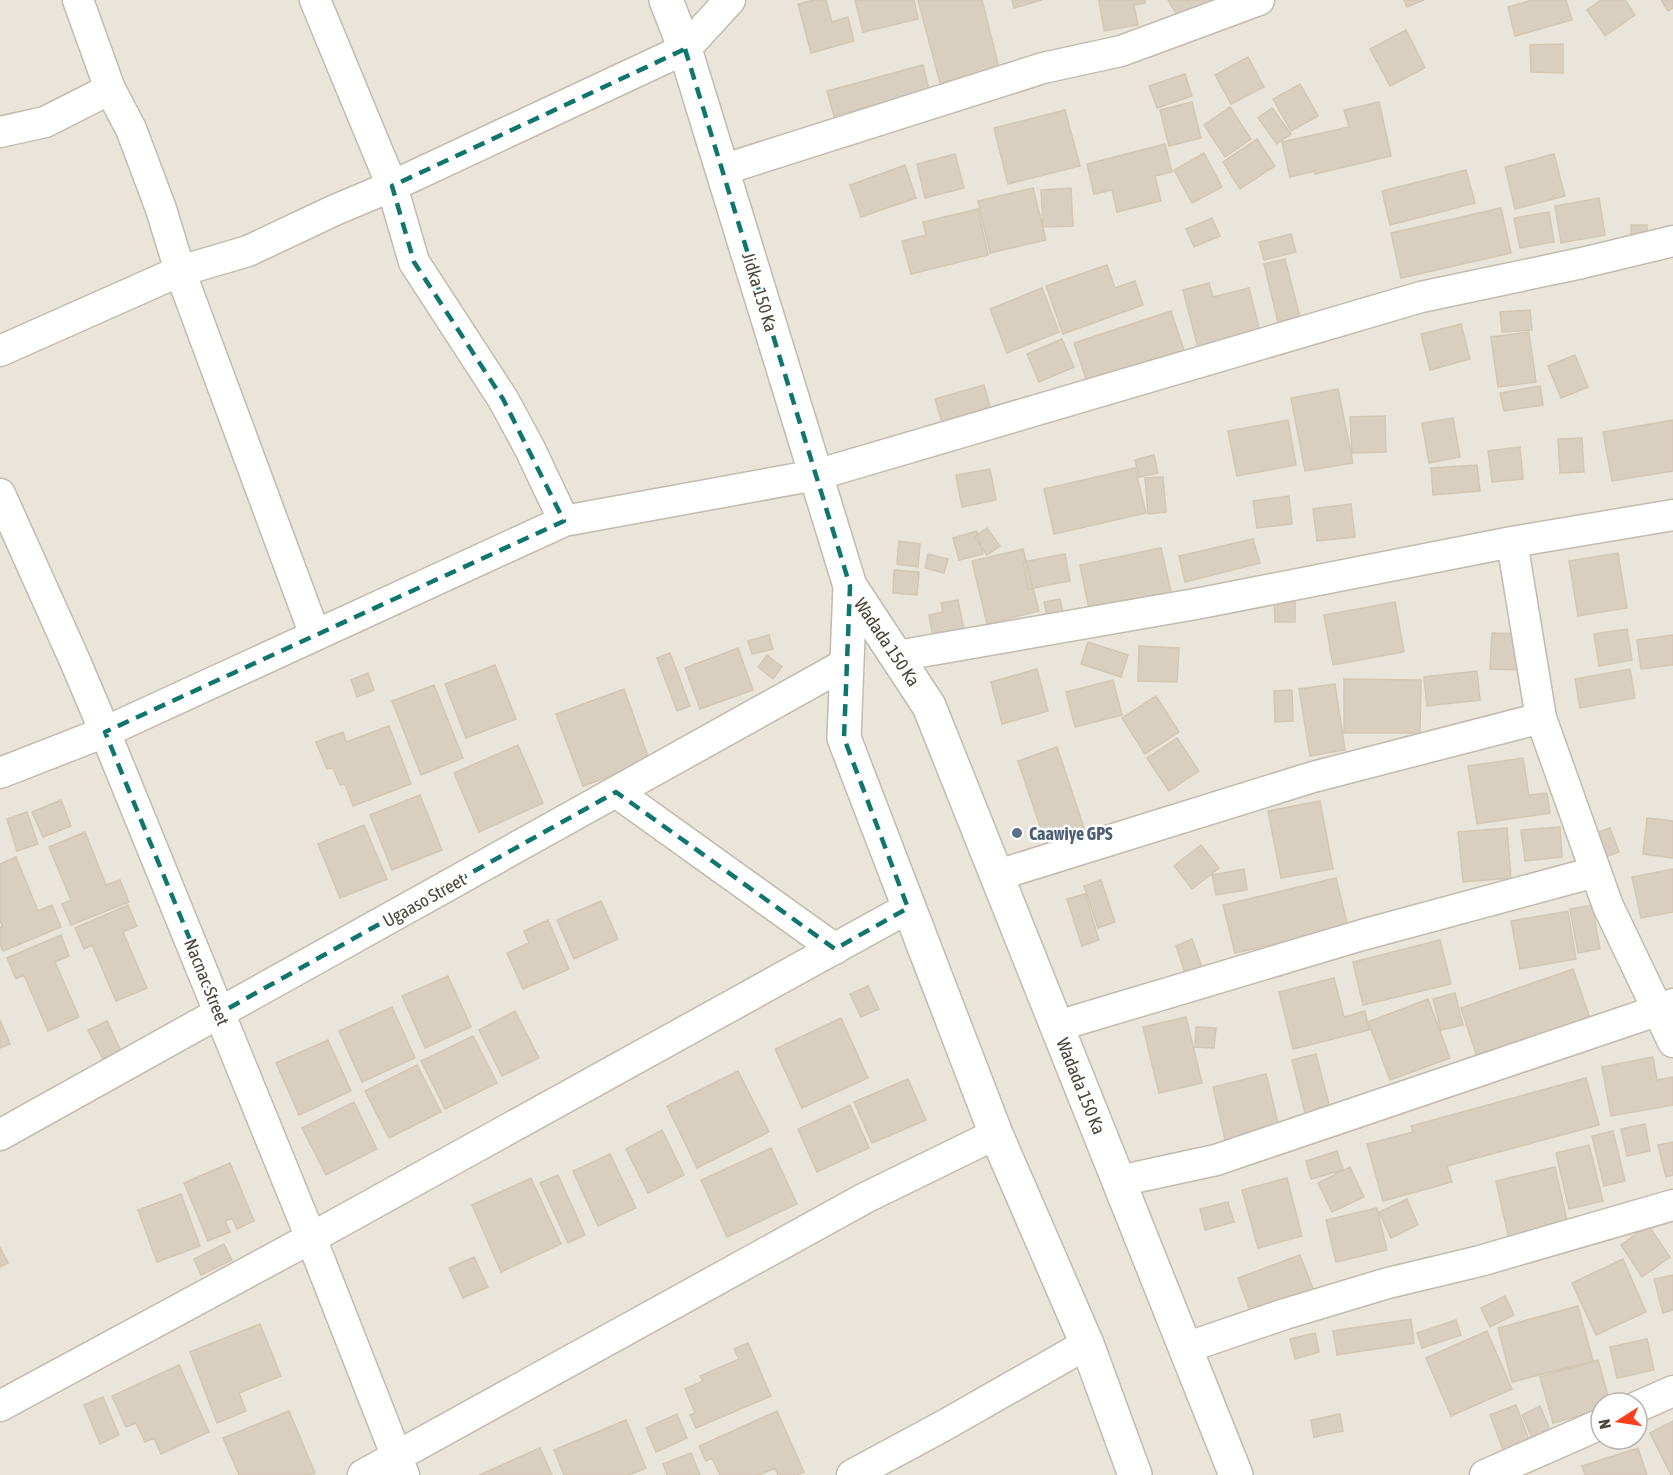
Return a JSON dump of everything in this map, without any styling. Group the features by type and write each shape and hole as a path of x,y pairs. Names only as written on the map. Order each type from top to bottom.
{"street":[{"path":"78,0 110,89 131,129 180,271 315,635"},
{"path":"315,0 392,186 414,262 503,399 530,448 564,522"},
{"name":"Jidka 150 Ka","path":"666,0 685,49 850,586"},
{"path":"0,351 180,271 248,251 685,49 729,0"},
{"path":"722,170 1043,68 1121,51 1254,1"},
{"path":"0,132 45,122 110,89"},
{"path":"0,773 105,732 564,522 816,475 1421,297 1673,241"},
{"name":"Nacnac Street","path":"0,494 105,732 311,1238 401,1466"},
{"path":"897,657 1201,603 1512,542 1673,515"},
{"path":"1512,542 1541,718 1608,906 1666,1007 1673,1042"},
{"name":"Wadada 150 Ka","path":"850,586 929,705 1236,1475"},
{"name":"Wadada 150 Ka","path":"850,586 844,738 996,1134 1087,1344 1135,1475"},
{"name":"Ugaaso Street","path":"0,1135 847,663"},
{"path":"998,875 1313,777 1541,718"},
{"path":"616,792 835,949"},
{"path":"1057,1026 1362,936 1595,872"},
{"path":"0,1406 311,1238 908,908"},
{"path":"1119,1181 1216,1160 1666,1007"},
{"path":"363,1475 401,1466 865,1198 996,1134"},
{"path":"1185,1348 1285,1314 1388,1283 1480,1261 1673,1205"},
{"path":"852,1475 1087,1344"},
{"path":"1649,1402 1673,1391"},
{"path":"1485,1475 1589,1429"}],"highlighted area":[{"path":"685,49 850,586 844,738 908,908 835,949 616,792 220,1013 105,732 564,521 503,399 414,262 392,186"}],"shaded area":[{"path":"0,0 1673,0 1673,1475 0,1475"}],"building":[{"path":"826,0 832,22 848,17 854,41 811,53 798,4"},
{"path":"855,0 914,0 918,19 863,32"},
{"path":"918,0 982,0 999,68 940,83"},
{"path":"1012,0 1042,0 1014,8"},
{"path":"1099,0 1145,0 1145,3 1134,5 1138,25 1104,31"},
{"path":"1168,0 1216,0 1181,22"},
{"path":"1404,0 1424,0 1407,7"},
{"path":"1533,0 1566,0 1572,20 1515,36 1508,7"},
{"path":"1601,0 1625,0 1635,15 1605,36 1587,10"},
{"path":"1661,0 1673,0 1673,8 1668,11"},
{"path":"1406,30 1425,68 1390,86 1370,49"},
{"path":"1563,44 1563,73 1531,72 1530,45"},
{"path":"1248,57 1264,87 1231,104 1215,75"},
{"path":"923,65 929,90 834,116 827,91"},
{"path":"1185,74 1192,96 1157,108 1149,86"},
{"path":"1300,84 1318,116 1291,131 1273,99"},
{"path":"1192,102 1201,138 1169,146 1160,110"},
{"path":"1379,102 1391,156 1315,174 1315,171 1290,177 1282,142 1349,127 1344,110"},
{"path":"1230,107 1251,139 1225,157 1204,125"},
{"path":"1272,108 1291,134 1277,144 1258,118"},
{"path":"1065,110 1080,166 1008,184 994,128"},
{"path":"1257,139 1275,166 1240,189 1223,162"},
{"path":"1165,144 1172,172 1155,176 1161,201 1117,212 1112,190 1094,194 1087,164"},
{"path":"1204,153 1222,187 1192,203 1174,170"},
{"path":"955,154 964,188 925,198 917,164"},
{"path":"1554,154 1565,196 1515,209 1505,167"},
{"path":"905,165 916,198 861,217 850,185"},
{"path":"1466,170 1475,203 1390,225 1382,191"},
{"path":"1033,188 1046,240 990,253 978,201"},
{"path":"1071,188 1073,226 1043,227 1041,190"},
{"path":"1599,198 1605,235 1561,243 1555,206"},
{"path":"1501,208 1511,253 1401,278 1391,233"},
{"path":"978,209 988,255 911,274 902,241 926,235 923,222"},
{"path":"1549,212 1554,242 1520,248 1514,218"},
{"path":"1212,218 1220,236 1194,247 1186,229"},
{"path":"1631,225 1647,225 1647,252 1632,252"},
{"path":"1291,234 1296,252 1264,260 1259,242"},
{"path":"1285,259 1300,317 1278,322 1264,264"},
{"path":"1107,265 1115,288 1135,281 1143,305 1063,334 1046,286"},
{"path":"1209,283 1213,297 1249,288 1260,332 1198,348 1183,290"},
{"path":"1042,288 1059,332 1007,353 990,309"},
{"path":"1530,310 1532,330 1502,332 1500,312"},
{"path":"1171,311 1185,353 1088,385 1074,343"},
{"path":"1461,324 1470,359 1430,370 1421,334"},
{"path":"1529,332 1536,382 1498,387 1491,337"},
{"path":"1062,339 1074,367 1039,382 1027,354"},
{"path":"1575,355 1588,387 1561,398 1548,366"},
{"path":"984,385 995,425 947,439 935,399"},
{"path":"1540,386 1543,405 1504,411 1500,393"},
{"path":"1338,389 1353,463 1305,471 1291,398"},
{"path":"1385,416 1386,452 1352,453 1350,417"},
{"path":"1453,418 1460,457 1429,463 1422,423"},
{"path":"1288,420 1296,465 1237,476 1228,431"},
{"path":"1673,420 1673,471 1612,481 1603,432"},
{"path":"1582,438 1584,472 1560,473 1558,439"},
{"path":"1520,447 1523,479 1492,482 1488,451"},
{"path":"1154,455 1158,473 1139,477 1135,460"},
{"path":"1477,465 1480,491 1433,495 1431,468"},
{"path":"1135,468 1146,513 1054,534 1044,489"},
{"path":"990,469 996,500 962,507 956,475"},
{"path":"1163,477 1166,512 1148,514 1145,478"},
{"path":"1289,496 1292,524 1257,528 1253,501"},
{"path":"1351,504 1355,537 1317,541 1313,509"},
{"path":"987,528 1000,546 987,555 974,537"},
{"path":"977,531 983,554 959,560 953,538"},
{"path":"1253,539 1260,563 1185,582 1179,556"},
{"path":"899,541 920,544 918,567 897,564"},
{"path":"1161,548 1172,596 1090,614 1080,565"},
{"path":"1023,549 1039,611 987,624 972,561"},
{"path":"1618,553 1627,608 1578,616 1569,561"},
{"path":"928,554 948,559 944,573 925,568"},
{"path":"1065,554 1070,581 1028,589 1023,562"},
{"path":"894,570 919,572 917,595 893,593"},
{"path":"1060,599 1064,617 1048,620 1044,602"},
{"path":"958,600 964,630 933,636 929,615 943,612 941,603"},
{"path":"1274,600 1295,600 1295,622 1275,622"},
{"path":"1395,602 1404,652 1333,665 1324,615"},
{"path":"1627,629 1632,660 1599,666 1594,634"},
{"path":"1492,633 1525,634 1523,670 1490,669"},
{"path":"769,635 773,649 752,654 748,641"},
{"path":"1673,635 1673,665 1641,669 1637,640"},
{"path":"1088,642 1128,655 1121,677 1081,664"},
{"path":"1139,646 1179,648 1177,682 1138,681"},
{"path":"738,648 753,690 700,709 685,668"},
{"path":"670,653 690,706 677,711 657,658"},
{"path":"767,655 782,667 773,679 758,667"},
{"path":"495,665 516,719 466,738 445,684"},
{"path":"1037,669 1048,711 1002,724 991,682"},
{"path":"1630,669 1635,698 1580,708 1575,679"},
{"path":"1477,671 1480,700 1427,706 1424,677"},
{"path":"368,673 374,690 357,697 351,680"},
{"path":"1344,679 1421,680 1420,733 1344,733"},
{"path":"1113,680 1122,715 1075,727 1066,692"},
{"path":"1335,684 1345,750 1310,756 1299,689"},
{"path":"434,685 463,758 421,775 392,701"},
{"path":"624,689 650,762 583,786 556,714"},
{"path":"1292,690 1293,721 1275,722 1274,691"},
{"path":"1156,696 1179,732 1145,754 1122,718"},
{"path":"389,726 411,784 353,806 345,784 340,785 333,768 327,769 316,742 343,732 346,742"},
{"path":"1177,738 1199,771 1169,791 1147,758"},
{"path":"518,745 543,803 479,832 454,773"},
{"path":"1057,747 1089,843 1050,856 1018,761"},
{"path":"1523,758 1529,795 1547,793 1550,813 1477,824 1468,766"},
{"path":"420,795 442,850 392,870 370,815"},
{"path":"61,800 71,826 43,837 32,812"},
{"path":"1320,801 1333,869 1281,878 1268,811"},
{"path":"27,812 38,844 17,851 7,819"},
{"path":"1647,818 1673,821 1673,858 1643,854"},
{"path":"364,825 387,879 340,898 318,844"},
{"path":"1560,827 1562,857 1525,861 1521,830"},
{"path":"1507,828 1511,878 1463,882 1458,832"},
{"path":"1610,828 1619,852 1605,857 1596,833"},
{"path":"85,832 106,885 120,880 129,902 71,925 62,904 71,900 49,847"},
{"path":"1201,845 1219,868 1192,889 1174,866"},
{"path":"16,857 38,911 52,905 61,927 3,951 0,944 0,927 2,926 0,920 0,864"},
{"path":"1244,869 1247,890 1216,895 1212,875"},
{"path":"1673,869 1673,912 1641,918 1632,877"},
{"path":"1336,878 1348,927 1235,953 1223,905"},
{"path":"1101,880 1115,922 1098,928 1084,886"},
{"path":"1085,894 1099,940 1082,946 1067,899"},
{"path":"601,901 618,939 574,959 557,920"},
{"path":"128,905 137,926 123,932 147,988 116,1001 92,945 84,949 75,928"},
{"path":"1592,905 1600,949 1578,953 1570,909"},
{"path":"1568,911 1576,959 1520,969 1511,921"},
{"path":"548,920 569,969 523,989 507,953 529,943 524,931"},
{"path":"61,935 69,956 55,962 79,1017 48,1031 24,975 16,979 7,958"},
{"path":"1192,939 1203,970 1186,976 1176,946"},
{"path":"1440,940 1451,984 1363,1005 1353,962"},
{"path":"1573,969 1590,1018 1477,1057 1461,1008"},
{"path":"448,976 471,1027 425,1048 402,996"},
{"path":"1334,978 1344,1017 1365,1011 1369,1030 1293,1049 1279,992"},
{"path":"868,986 879,1009 861,1017 850,994"},
{"path":"1455,993 1463,1025 1441,1030 1433,999"},
{"path":"1428,999 1450,1058 1390,1080 1368,1022"},
{"path":"392,1007 415,1058 362,1082 339,1031"},
{"path":"515,1011 539,1058 502,1076 479,1030"},
{"path":"1186,1017 1202,1083 1159,1093 1143,1027"},
{"path":"841,1018 868,1078 802,1108 775,1049"},
{"path":"0,1020 10,1044 0,1048"},
{"path":"107,1021 121,1051 103,1059 88,1030"},
{"path":"1196,1027 1216,1028 1214,1048 1195,1047"},
{"path":"473,1036 497,1083 445,1109 421,1061"},
{"path":"328,1040 351,1091 299,1115 276,1063"},
{"path":"1316,1054 1330,1108 1305,1113 1292,1060"},
{"path":"1653,1057 1657,1080 1673,1077 1673,1105 1611,1116 1602,1067"},
{"path":"417,1065 441,1112 389,1138 365,1091"},
{"path":"738,1071 769,1132 697,1168 667,1106"},
{"path":"1266,1074 1280,1131 1226,1144 1213,1087"},
{"path":"1586,1078 1599,1125 1447,1166 1452,1182 1383,1201 1367,1144 1413,1132 1411,1126"},
{"path":"908,1079 926,1120 872,1143 854,1102"},
{"path":"354,1102 377,1149 326,1175 302,1128"},
{"path":"850,1105 869,1148 817,1172 798,1129"},
{"path":"1645,1124 1650,1151 1627,1156 1621,1129"},
{"path":"662,1130 684,1175 648,1193 626,1149"},
{"path":"1613,1131 1625,1181 1604,1186 1592,1136"},
{"path":"1673,1142 1673,1175 1666,1177 1658,1145"},
{"path":"1589,1145 1603,1201 1569,1209 1556,1153"},
{"path":"771,1148 797,1204 727,1237 701,1180"},
{"path":"1337,1151 1343,1170 1311,1179 1306,1161"},
{"path":"610,1154 636,1208 598,1226 573,1171"},
{"path":"230,1163 254,1221 237,1229 232,1218 225,1221 230,1232 208,1241 184,1183"},
{"path":"1350,1167 1364,1197 1332,1212 1318,1183"},
{"path":"1555,1167 1568,1225 1509,1239 1496,1181"},
{"path":"558,1175 585,1235 568,1243 540,1183"},
{"path":"531,1178 561,1244 501,1272 472,1205"},
{"path":"1287,1178 1302,1236 1258,1248 1242,1190"},
{"path":"181,1194 200,1246 157,1262 138,1210"},
{"path":"1407,1199 1418,1225 1391,1238 1379,1212"},
{"path":"1228,1202 1234,1222 1205,1230 1200,1209"},
{"path":"1377,1208 1387,1250 1336,1262 1326,1220"},
{"path":"1648,1225 1670,1257 1642,1277 1621,1245"},
{"path":"224,1244 232,1260 201,1275 194,1259"},
{"path":"0,1247 8,1263 0,1267"},
{"path":"1300,1255 1319,1304 1256,1328 1238,1278"},
{"path":"474,1257 488,1287 463,1298 449,1268"},
{"path":"1623,1259 1646,1312 1596,1335 1572,1283"},
{"path":"1673,1275 1673,1310 1663,1313 1654,1279"},
{"path":"1505,1296 1514,1315 1490,1327 1481,1308"},
{"path":"1578,1306 1593,1361 1512,1382 1498,1328"},
{"path":"1411,1319 1414,1343 1337,1355 1333,1331"},
{"path":"1456,1320 1461,1335 1422,1348 1417,1333"},
{"path":"260,1324 281,1376 239,1393 246,1411 217,1423 190,1352"},
{"path":"1487,1331 1512,1389 1451,1416 1426,1358"},
{"path":"1315,1333 1319,1352 1295,1359 1290,1339"},
{"path":"1647,1339 1654,1370 1617,1378 1610,1347"},
{"path":"748,1343 771,1396 696,1428 690,1415 695,1413 685,1389 703,1381 700,1376 739,1359 734,1349"},
{"path":"1598,1360 1607,1391 1589,1391 1589,1413 1553,1423 1540,1377"},
{"path":"179,1365 209,1432 161,1454 154,1438 145,1442 136,1423 126,1427 112,1396"},
{"path":"103,1397 119,1435 100,1444 84,1405"},
{"path":"1516,1405 1531,1445 1505,1455 1490,1415"},
{"path":"1540,1406 1551,1432 1533,1440 1522,1415"},
{"path":"289,1411 315,1473 309,1475 239,1475 223,1438"},
{"path":"777,1411 804,1472 797,1475 778,1475 775,1468 759,1475 720,1475 712,1458 706,1461 699,1446"},
{"path":"677,1414 687,1438 656,1452 646,1428"},
{"path":"1340,1414 1343,1431 1314,1437 1311,1420"},
{"path":"626,1420 646,1468 629,1475 564,1475 554,1450"},
{"path":"1673,1421 1673,1475 1671,1475 1650,1433"},
{"path":"540,1448 552,1475 479,1475"},
{"path":"1629,1451 1639,1451 1647,1475 1585,1475 1582,1466"},
{"path":"691,1453 700,1475 667,1475 663,1464"}],"place":[{"name":"Caawiye GPS","path":"1017,833"}]}
